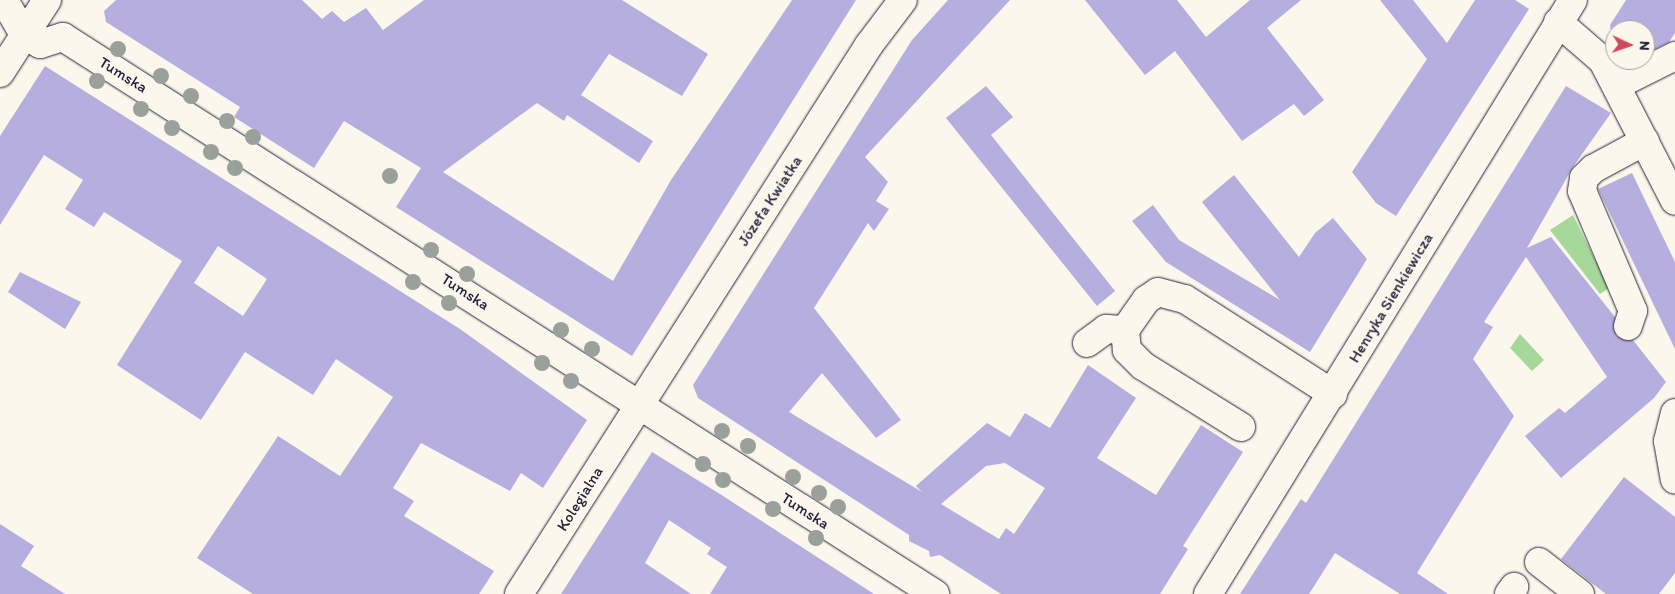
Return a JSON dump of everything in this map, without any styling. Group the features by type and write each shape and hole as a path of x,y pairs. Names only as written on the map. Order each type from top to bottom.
{"street":[{"path":"4,0 24,34"},
{"path":"0,73 47,0"},
{"name":"Józefa Kwiatka","path":"640,404 864,53 903,0"},
{"path":"1565,11 1603,61 1645,141 1667,165 1675,201"},
{"name":"Henryka Sienkiewicza","path":"1208,594 1333,394 1565,11"},
{"name":"Tumska","path":"24,34 40,44 63,37 935,594"},
{"path":"1617,85 1675,56"},
{"path":"1628,326 1633,311 1582,191 1584,178 1593,169 1645,141"},
{"path":"1241,427 1143,366 1127,350 1124,330 1146,300 1158,292 1172,293 1333,394"},
{"path":"1087,343 1106,329 1124,330"},
{"name":"Kolegialna","path":"519,594 640,404"},
{"path":"1675,414 1668,441 1675,479"},
{"path":"1539,562 1580,594"}],"green space":[{"path":"1573,215 1609,288 1600,294 1550,230"},
{"path":"1520,334 1544,360 1532,371 1510,348"}],"building":[{"path":"116,0 302,0 322,19 332,11 344,22 366,8 383,30 424,0 622,0 708,54 682,96 609,54 581,95 653,141 639,163 567,115 564,121 537,103 443,172 613,281 671,180 792,0 856,0 632,356 396,207 421,168 344,121 314,168 234,117 240,107 106,22 104,11"},
{"path":"948,0 1010,0 865,157 888,182 876,201 889,209 874,231 868,223 814,308 901,420 876,438 822,373 789,412 922,492 916,486 987,423 1010,437 1025,413 1050,428 1088,365 1136,398 1097,458 1156,495 1201,425 1243,452 1183,546 1188,549 1160,594 1001,594 940,555 930,557 929,551 909,541 909,535 698,398 693,385 912,40","holes":["1005,463 1045,488 1014,534 1006,528 999,539 941,504 986,466"]},
{"path":"1085,0 1177,0 1206,37 1250,0 1301,0 1267,28 1324,100 1304,116 1294,104 1242,141 1175,51 1145,75"},
{"path":"1380,0 1413,0 1447,43 1475,0 1515,0 1529,9 1396,216 1376,203 1352,172 1427,59"},
{"path":"1626,0 1675,0 1675,33 1669,42 1655,49 1655,20 1613,20"},
{"path":"45,66 460,329 587,420 543,488 521,473 510,491 421,443 393,488 414,501 404,516 494,571 479,594 253,594 197,558 278,436 340,476 393,397 336,359 313,395 245,352 201,420 117,365 182,261 104,212 94,227 65,209 83,180 44,155 0,225 0,136","holes":["218,246 267,279 243,316 194,283"]},
{"path":"986,86 1013,117 991,135 1115,291 1097,306 946,118"},
{"path":"1566,86 1611,113 1573,167 1527,248 1551,237 1615,317 1616,336 1633,340 1666,382 1654,398 1561,478 1525,436 1559,408 1565,413 1607,377 1526,257 1484,322 1493,327 1473,359 1514,416 1417,573 1448,594 1400,594 1335,553 1309,594 1240,594 1301,499 1306,503"},
{"path":"1632,173 1675,262 1675,349 1598,189"},
{"path":"1234,175 1299,257 1315,233 1333,218 1367,259 1310,352 1166,262 1132,221 1153,205 1179,240 1280,300 1202,202"},
{"path":"20,272 81,302 65,329 8,292"},
{"path":"652,452 874,594 710,594 727,567 707,554 711,548 669,520 645,563 691,594 561,594"},
{"path":"1624,477 1675,517 1675,573 1659,594 1606,594 1561,559"},
{"path":"0,524 34,546 21,566 65,594 0,594"}]}
